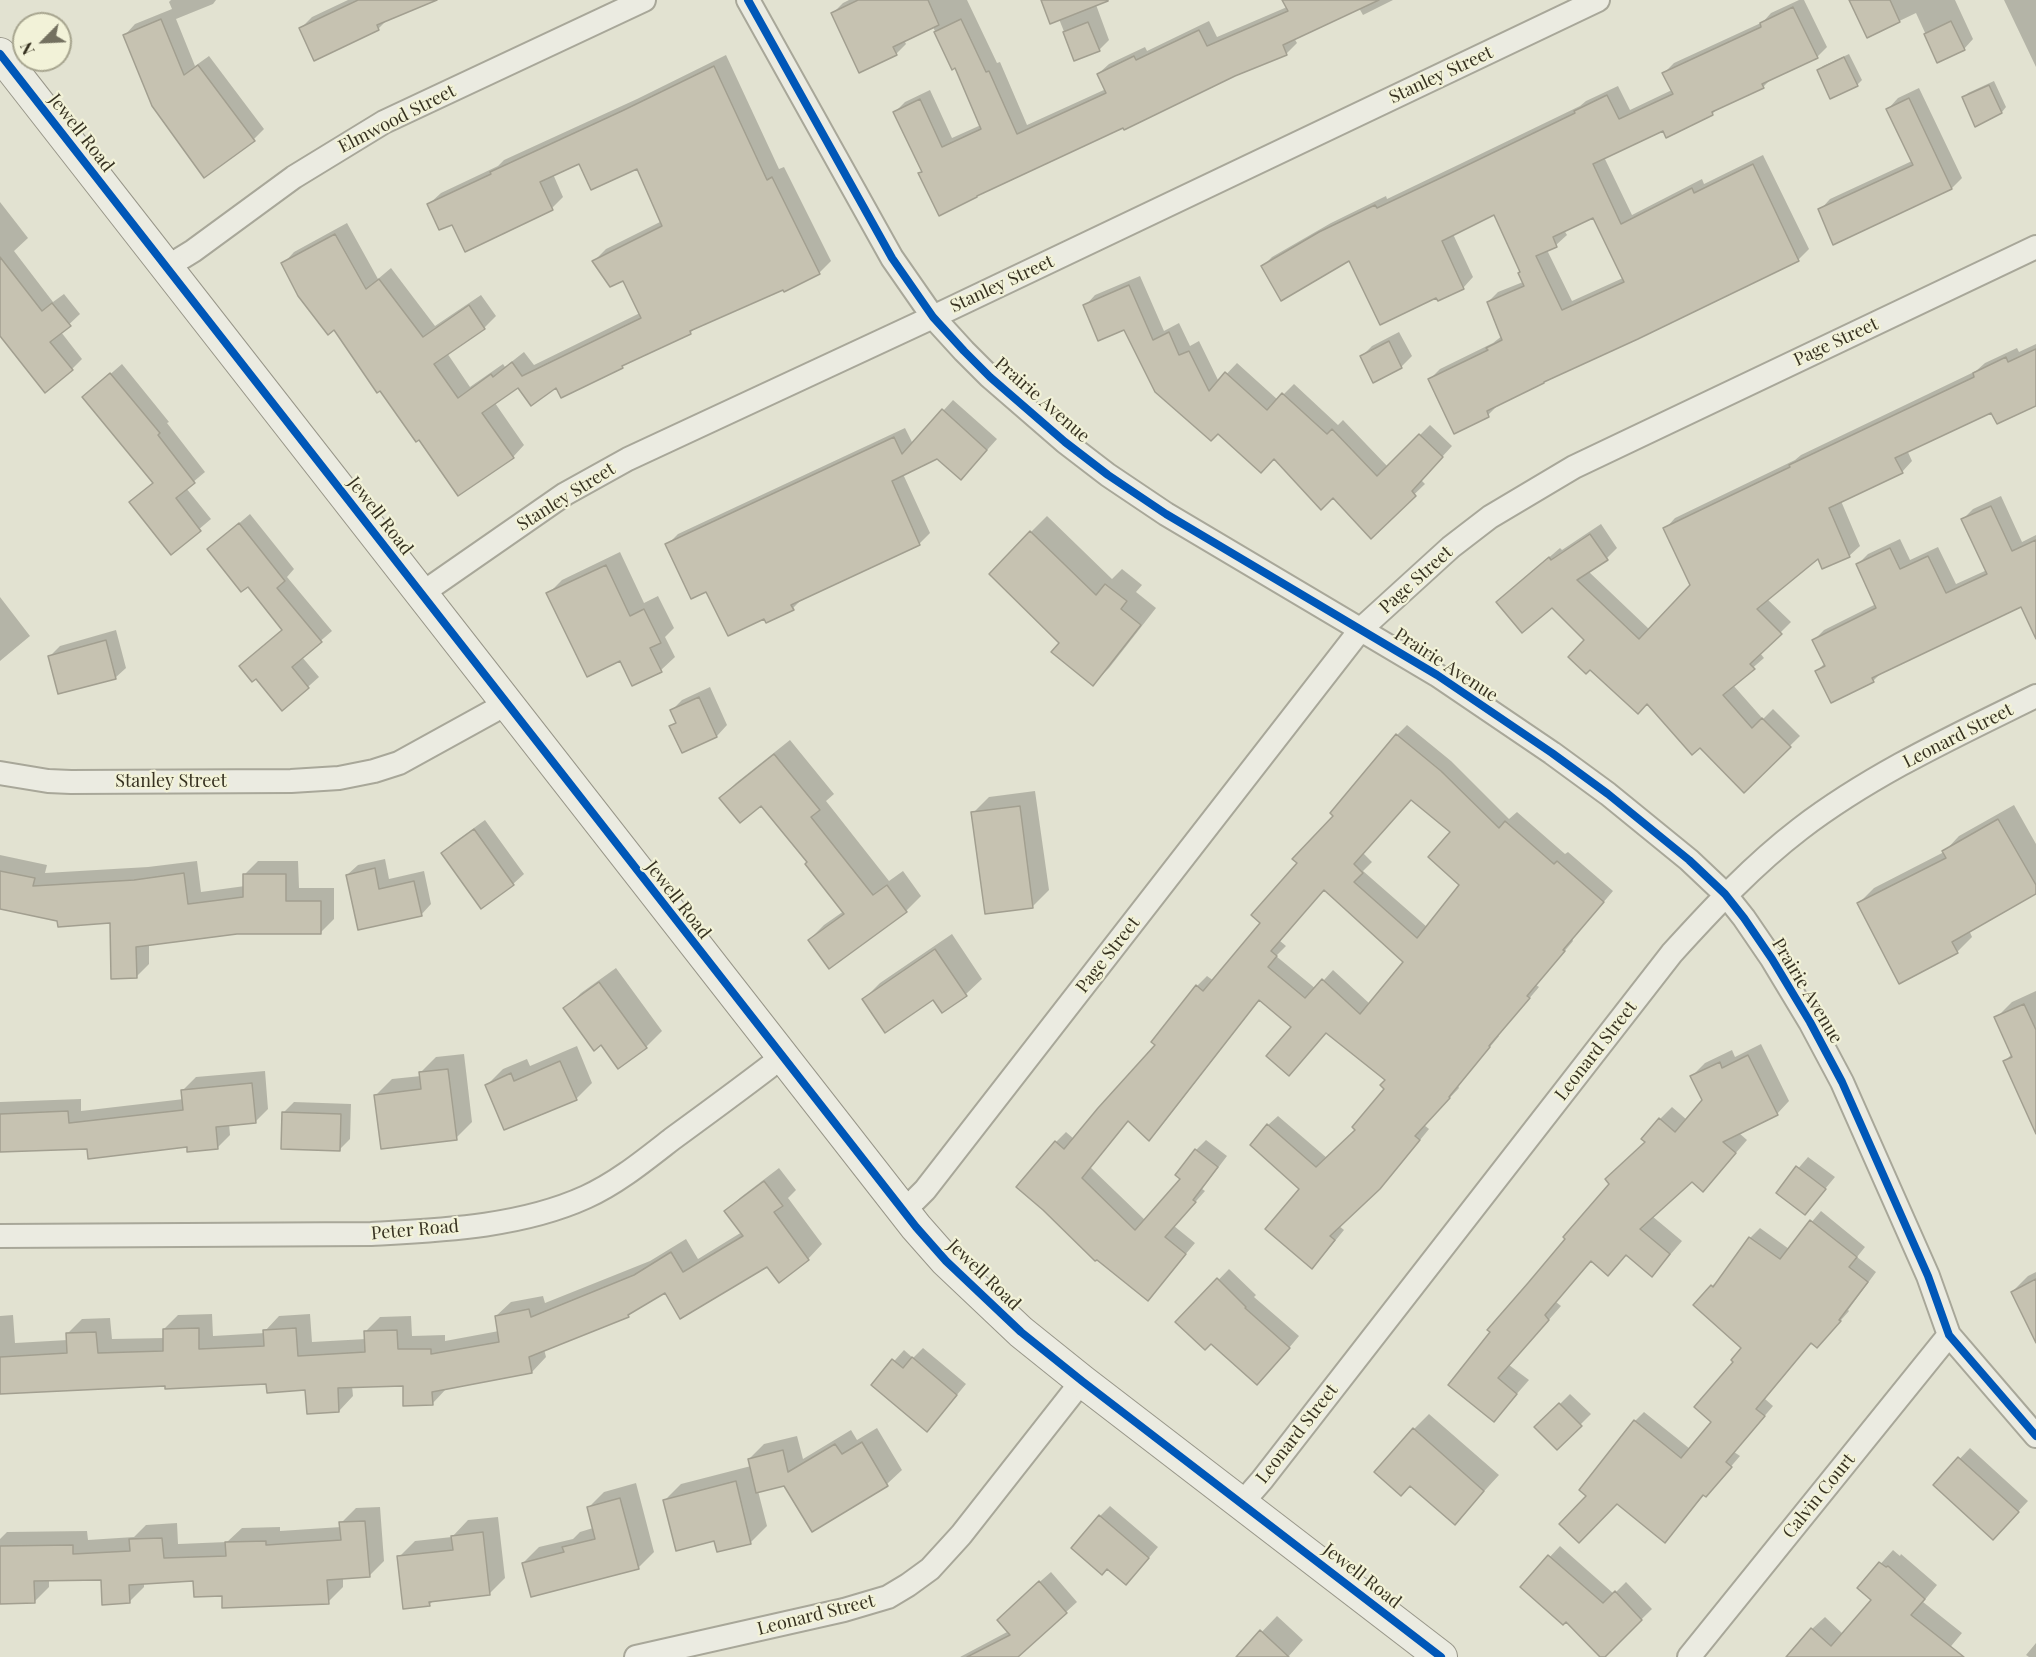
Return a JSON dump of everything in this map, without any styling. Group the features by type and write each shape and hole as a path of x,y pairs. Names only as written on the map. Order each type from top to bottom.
{"street":[{"name":"Elmwood Street","path":"167,267 193,251 294,177 384,122 644,0"},
{"name":"Prairie Avenue","path":"748,0 892,258 933,316 990,377 1065,442 1108,475 1166,514 1437,675 1552,753 1626,808 1689,860 1725,894 1772,959 1810,1022 1842,1082 1928,1276 1950,1335 2035,1434"},
{"name":"Stanley Street","path":"421,594 565,494 628,459 1598,0"},
{"name":"Jewell Road","path":"0,54 782,1058 903,1212 946,1261 1021,1332 1082,1381 1441,1657"},
{"name":"Page Street","path":"903,1212 932,1181 1361,629 1451,547 1490,517 1574,467 2036,247"},
{"name":"Leonard Street","path":"1242,1503 1270,1471 1672,953 1725,894 1799,830 1840,801 1918,754 2036,696"},
{"name":"Stanley Street","path":"0,773 48,781 71,782 291,781 339,778 399,763 506,704"},
{"name":"Peter Road","path":"0,1236 371,1234 438,1230 529,1216 559,1208 606,1187 782,1058"},
{"name":"Calvin Court","path":"1689,1657 1950,1335"},
{"name":"Leonard Street","path":"636,1657 871,1603 908,1585 930,1569 961,1535 1082,1381"}],"building":[{"path":"358,0 437,0 377,25 379,30 314,61 299,28"},
{"path":"858,0 928,0 939,25 893,47 897,55 859,73 831,13"},
{"path":"1041,0 1108,0 1108,1 1050,24"},
{"path":"1282,0 1379,0 1283,45 1287,55 1235,76 1124,130 1123,128 977,196 939,216 918,173 922,172 893,112 920,99 942,147 981,129 955,68 952,70 934,32 961,19 986,72 989,71 1017,134 1106,93 1097,74 1134,56 1136,60 1199,30 1207,46 1288,11"},
{"path":"1849,0 1890,0 1900,22 1867,38"},
{"path":"1793,7 1818,58 1762,84 1764,88 1712,112 1713,115 1666,138 1663,131 1593,164 1621,224 1692,188 1694,193 1753,164 1799,261 1544,382 1487,411 1489,417 1454,434 1428,379 1488,350 1486,348 1502,340 1487,302 1524,286 1494,215 1442,241 1464,289 1438,301 1436,298 1380,325 1349,261 1281,301 1261,266 1319,232 1375,205 1377,208 1449,174 1607,95 1619,119 1673,94 1662,73 1761,27 1760,23","holes":["1593,218 1624,282 1562,310 1536,256 1557,247 1553,237"]},
{"path":"161,19 184,75 198,65 255,141 204,178 152,106 123,35"},
{"path":"1951,21 1965,50 1937,63 1924,34"},
{"path":"1088,22 1100,51 1074,61 1063,32"},
{"path":"1844,57 1858,86 1830,99 1817,70"},
{"path":"714,66 767,180 772,177 820,274 784,292 783,290 690,331 691,334 561,398 556,388 531,406 518,388 482,413 514,458 458,496 419,440 416,442 380,391 377,393 334,330 328,335 298,296 281,263 335,234 366,289 379,279 423,337 469,305 485,329 434,364 458,398 491,374 493,377 512,362 522,376 641,318 623,281 610,287 592,261 662,226 637,169 591,190 579,164 540,182 553,210 465,252 452,225 439,230 427,204"},
{"path":"1989,85 2002,113 1975,127 1962,97"},
{"path":"1909,98 1952,189 1833,245 1818,209 1913,165 1886,109"},
{"path":"0,257 42,311 52,303 71,326 50,342 73,370 45,393 0,336"},
{"path":"1129,285 1153,340 1169,332 1179,355 1189,351 1209,391 1225,372 1267,410 1282,393 1327,434 1332,429 1377,476 1419,434 1443,457 1412,491 1416,496 1371,539 1333,498 1321,510 1274,459 1261,473 1218,434 1211,441 1155,392 1124,330 1098,341 1083,305"},
{"path":"1389,341 1402,368 1373,383 1360,356"},
{"path":"2036,349 2036,406 1997,424 1991,413 1895,458 1903,473 1829,508 1850,557 1822,569 1818,559 1757,609 1782,634 1750,664 1755,669 1723,695 1752,728 1762,718 1791,747 1744,793 1700,748 1692,755 1647,704 1638,714 1590,670 1586,674 1568,657 1584,640 1552,608 1522,633 1496,602 1549,557 1551,560 1590,534 1608,560 1577,580 1639,639 1690,585 1663,528 1974,377 1973,373 2006,357 2008,362"},
{"path":"110,373 160,433 158,435 195,483 176,498 201,531 171,555 129,502 153,483 82,397"},
{"path":"942,409 987,450 961,480 937,459 892,481 920,545 791,605 794,610 766,623 764,619 728,636 706,592 691,599 665,544 894,437 902,454"},
{"path":"1991,506 2012,551 2036,540 2036,639 2021,607 1872,678 1874,682 1831,703 1815,671 1825,666 1812,640 1876,608 1856,564 1890,548 1900,569 1928,556 1946,593 1987,574 1961,519"},
{"path":"239,523 285,581 277,588 322,642 292,667 309,688 282,711 256,679 252,682 239,666 282,630 248,587 241,592 207,549"},
{"path":"1030,531 1096,595 1105,584 1127,601 1121,609 1141,625 1093,686 1051,652 1059,643 989,574"},
{"path":"606,565 630,616 644,609 661,643 650,648 662,672 632,686 620,661 587,677 546,593"},
{"path":"106,640 116,679 58,694 48,656"},
{"path":"699,697 717,737 682,753 669,726 676,723 670,710"},
{"path":"1396,734 1441,771 1499,828 1505,821 1554,864 1557,861 1604,902 1563,950 1565,951 1527,996 1530,998 1489,1046 1450,1098 1415,1136 1420,1140 1380,1189 1330,1236 1335,1240 1312,1269 1265,1229 1299,1189 1250,1145 1267,1124 1316,1167 1355,1130 1352,1127 1384,1089 1380,1085 1385,1080 1326,1033 1289,1076 1266,1056 1291,1027 1259,1000 1149,1141 1128,1121 1082,1178 1135,1230 1180,1179 1175,1175 1195,1149 1218,1167 1193,1200 1196,1202 1165,1237 1186,1254 1148,1301 1097,1260 1095,1261 1016,1187 1055,1141 1064,1149 1155,1045 1151,1042 1196,985 1203,991 1260,923 1251,915 1297,863 1292,859 1333,816 1330,813","holes":["1411,800 1450,832 1428,857 1459,885 1417,938 1354,882 1363,873 1354,864","1324,890 1403,962 1360,1014 1322,979 1305,998 1268,967 1277,956 1271,951"]},
{"path":"774,754 820,810 811,817 873,895 887,885 907,912 829,969 808,940 844,914 805,864 807,862 761,806 740,823 719,798"},
{"path":"1020,806 1033,908 985,914 971,812"},
{"path":"1998,819 2036,885 2036,894 1952,942 1958,953 1899,984 1857,903 1946,858 1942,851"},
{"path":"474,829 514,885 481,909 441,853"},
{"path":"375,868 379,889 414,881 422,916 358,930 346,875"},
{"path":"0,871 35,878 33,886 134,880 184,873 188,904 243,897 243,874 286,874 286,901 321,901 321,934 237,934 136,947 137,978 111,979 110,923 58,927 57,921 0,909"},
{"path":"935,949 967,996 942,1013 933,1000 885,1033 862,999"},
{"path":"599,982 647,1048 618,1069 601,1045 594,1051 563,1008"},
{"path":"2024,1004 2036,1030 2036,1134 2003,1061 2012,1057 1994,1017"},
{"path":"1748,1055 1778,1115 1723,1142 1736,1153 1703,1192 1692,1182 1640,1229 1670,1254 1652,1277 1626,1255 1608,1276 1591,1261 1545,1315 1549,1320 1498,1378 1517,1394 1494,1422 1448,1385 1490,1332 1487,1330 1609,1184 1605,1179 1645,1142 1641,1139 1659,1118 1675,1132 1702,1100 1690,1076 1720,1062 1722,1068"},
{"path":"560,1061 577,1100 504,1130 485,1085 511,1073 514,1081"},
{"path":"448,1069 457,1140 381,1149 374,1095 421,1089 419,1072"},
{"path":"252,1083 256,1123 216,1127 218,1149 187,1152 187,1147 88,1159 87,1149 0,1152 0,1114 68,1111 69,1123 183,1110 181,1090"},
{"path":"282,1112 341,1114 340,1151 281,1149"},
{"path":"1796,1166 1826,1189 1805,1215 1776,1193"},
{"path":"764,1181 783,1206 774,1212 809,1260 779,1283 767,1267 680,1319 665,1293 628,1315 629,1317 529,1357 532,1373 432,1392 433,1405 403,1406 403,1386 338,1388 339,1412 307,1414 305,1390 267,1393 266,1384 0,1394 0,1357 67,1353 66,1333 96,1332 98,1353 163,1351 163,1329 199,1328 199,1349 264,1346 263,1330 296,1328 298,1356 365,1352 364,1331 397,1330 398,1349 431,1349 431,1354 499,1342 495,1316 529,1309 531,1317 634,1275 671,1252 683,1272 743,1236 724,1211"},
{"path":"1810,1220 1857,1257 1849,1267 1868,1282 1839,1320 1841,1321 1817,1348 1811,1343 1756,1409 1765,1416 1726,1462 1732,1467 1706,1497 1703,1495 1665,1543 1617,1504 1579,1543 1559,1524 1586,1496 1579,1490 1634,1420 1681,1458 1711,1422 1694,1407 1733,1362 1731,1360 1741,1348 1693,1305 1711,1285 1713,1287 1749,1237 1780,1259"},
{"path":"1217,1278 1245,1308 1290,1348 1257,1385 1211,1344 1205,1350 1175,1322"},
{"path":"2036,1279 2036,1343 2011,1292"},
{"path":"912,1357 957,1395 927,1432 871,1385 892,1359 903,1368"},
{"path":"1559,1403 1582,1426 1557,1450 1534,1427"},
{"path":"1413,1428 1484,1491 1455,1525 1410,1486 1401,1496 1374,1472"},
{"path":"862,1442 888,1486 812,1532 784,1486 756,1493 748,1459 783,1450 788,1472 835,1444 842,1454"},
{"path":"1958,1457 2019,1512 1993,1540 1933,1485"},
{"path":"736,1481 751,1544 717,1552 714,1541 676,1551 663,1500"},
{"path":"620,1498 639,1569 531,1597 522,1563 564,1552 562,1547 595,1539 587,1507"},
{"path":"1099,1515 1149,1558 1126,1585 1107,1569 1102,1575 1071,1548"},
{"path":"365,1521 370,1577 327,1580 329,1604 222,1608 222,1596 194,1597 193,1581 129,1585 130,1603 102,1605 101,1580 34,1581 35,1603 0,1604 0,1546 73,1545 73,1554 130,1551 129,1539 162,1538 164,1558 226,1556 225,1542 266,1541 266,1545 341,1540 339,1522"},
{"path":"483,1532 490,1595 429,1602 430,1606 403,1609 397,1556 453,1550 451,1536"},
{"path":"1548,1555 1603,1603 1615,1591 1642,1620 1605,1657 1600,1657 1566,1622 1563,1625 1520,1587"},
{"path":"1879,1562 1888,1566 1925,1599 1911,1615 1964,1657 1786,1657 1811,1628 1831,1646 1871,1600 1857,1588"},
{"path":"1039,1581 1067,1613 1018,1657 967,1657 1010,1635 997,1620"},
{"path":"1260,1630 1289,1657 1236,1657"}],"cycle path":[{"path":"748,0 892,258 933,317 990,377 1065,442 1108,475 1166,514 1437,675 1552,753 1608,794 1689,860 1725,894 1772,959 1810,1022 1842,1082 1928,1276 1949,1335 2036,1436"},
{"path":"0,54 916,1227 946,1261 1021,1332 1082,1381 1441,1657"}]}
